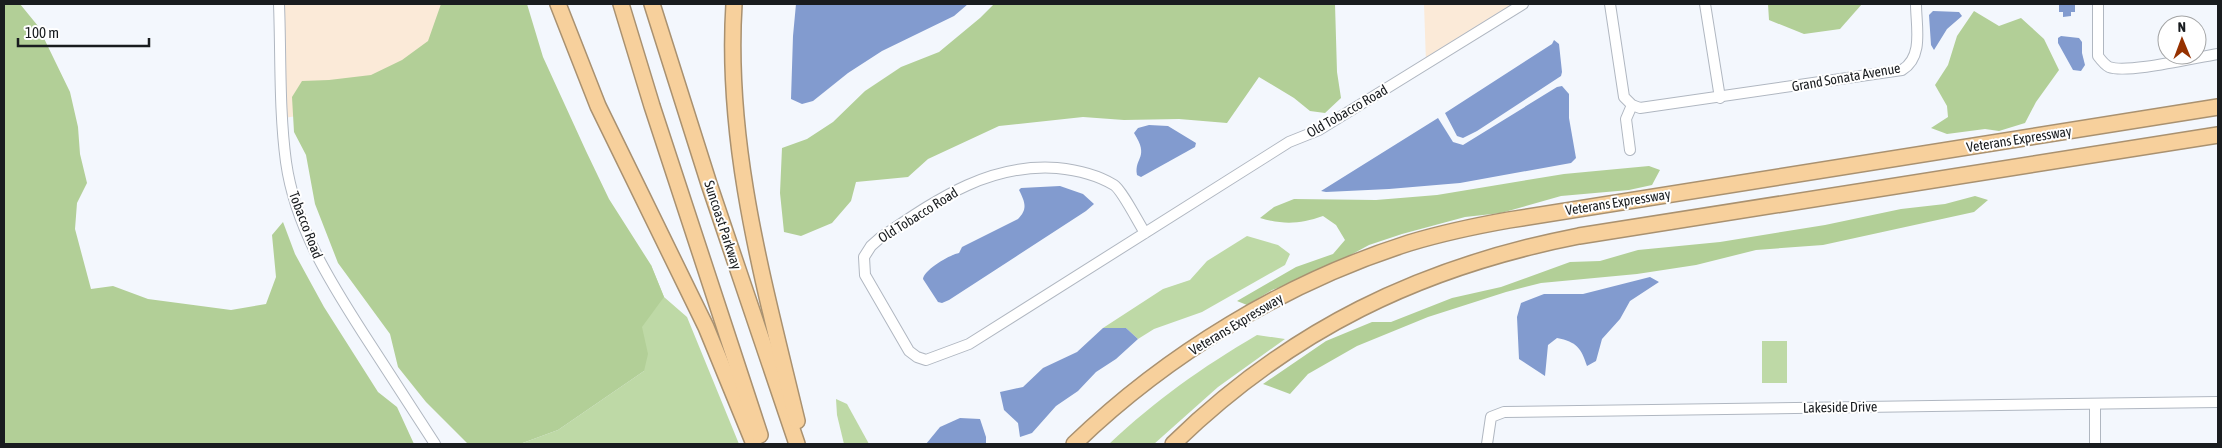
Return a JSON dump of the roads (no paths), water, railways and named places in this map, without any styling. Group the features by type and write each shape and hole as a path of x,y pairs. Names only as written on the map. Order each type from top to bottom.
{"highway":[{"path":"558,4 598,106 706,327 754,444"},
{"path":"621,4 652,106 763,444"},
{"name":"Suncoast Parkway","path":"652,4 715,202 797,444"},
{"path":"734,4 735,106 745,193 754,244 803,444"},
{"name":"Veterans Expressway","path":"1074,444 1131,394 1172,364 1249,314 1334,271 1425,238 1509,220 2218,107"},
{"name":"Veterans Expressway","path":"1173,444 1212,408 1269,363 1328,326 1364,306 1415,283 1502,253 1579,236 2218,135"}],"street":[{"name":"Tobacco Road","path":"279,4 284,144 286,163 299,216 315,254 334,288 435,444"},
{"name":"Old Tobacco Road","path":"1145,233 1116,186 1082,170 1038,167 1005,171 990,175 963,187 880,238 870,246 864,257 865,275 909,351 917,357 926,360 970,344 1289,142 1319,130 1523,4"},
{"path":"1610,4 1624,97 1632,105 1626,119 1630,150"},
{"path":"1705,4 1720,98"},
{"name":"Grand Sonata Avenue","path":"1632,105 1640,108 1720,98 1902,70 1910,65 1915,56 1916,4"},
{"path":"2098,4 2098,56 2110,67 2122,69 2218,54"},
{"name":"Lakeside Drive","path":"1486,444 1491,417 1504,412 2218,402"},
{"path":"2095,404 2095,444"}],"water":[{"path":"796,4 968,4 954,16 882,51 848,73 813,101 802,104 791,99"},
{"path":"2059,4 2075,4 2075,12 2071,12 2071,16 2063,17 2063,12 2059,12"},
{"path":"1933,11 1959,12 1962,16 1947,29 1934,50 1931,45 1929,15"},
{"path":"2061,36 2079,38 2082,42 2085,65 2081,71 2073,70 2058,43 2058,38"},
{"path":"1554,40 1559,44 1561,76 1477,131 1463,138 1457,136 1445,113 1552,44"},
{"path":"1562,86 1569,94 1569,118 1576,158 1571,163 1460,183 1389,189 1321,191 1438,118 1453,142 1463,145 1557,87"},
{"path":"1149,125 1168,126 1196,143 1195,147 1141,177 1137,175 1137,169 1141,148 1134,133 1138,128"},
{"path":"1060,186 1083,194 1094,204 949,300 942,303 938,302 923,279 924,275 932,267 959,253 962,247 1018,219 1024,209 1024,202 1019,190 1021,188"},
{"path":"1650,277 1659,282 1630,301 1620,319 1602,339 1596,361 1587,366 1583,355 1574,344 1557,338 1548,345 1545,376 1519,359 1517,317 1521,303 1544,294 1583,294"},
{"path":"1103,328 1126,328 1138,339 1116,359 1096,372 1078,391 1056,406 1032,433 1020,437 1018,423 1004,410 1000,392 1023,387 1043,368 1077,352"},
{"path":"960,418 980,419 986,437 986,444 926,444 940,427"}]}
